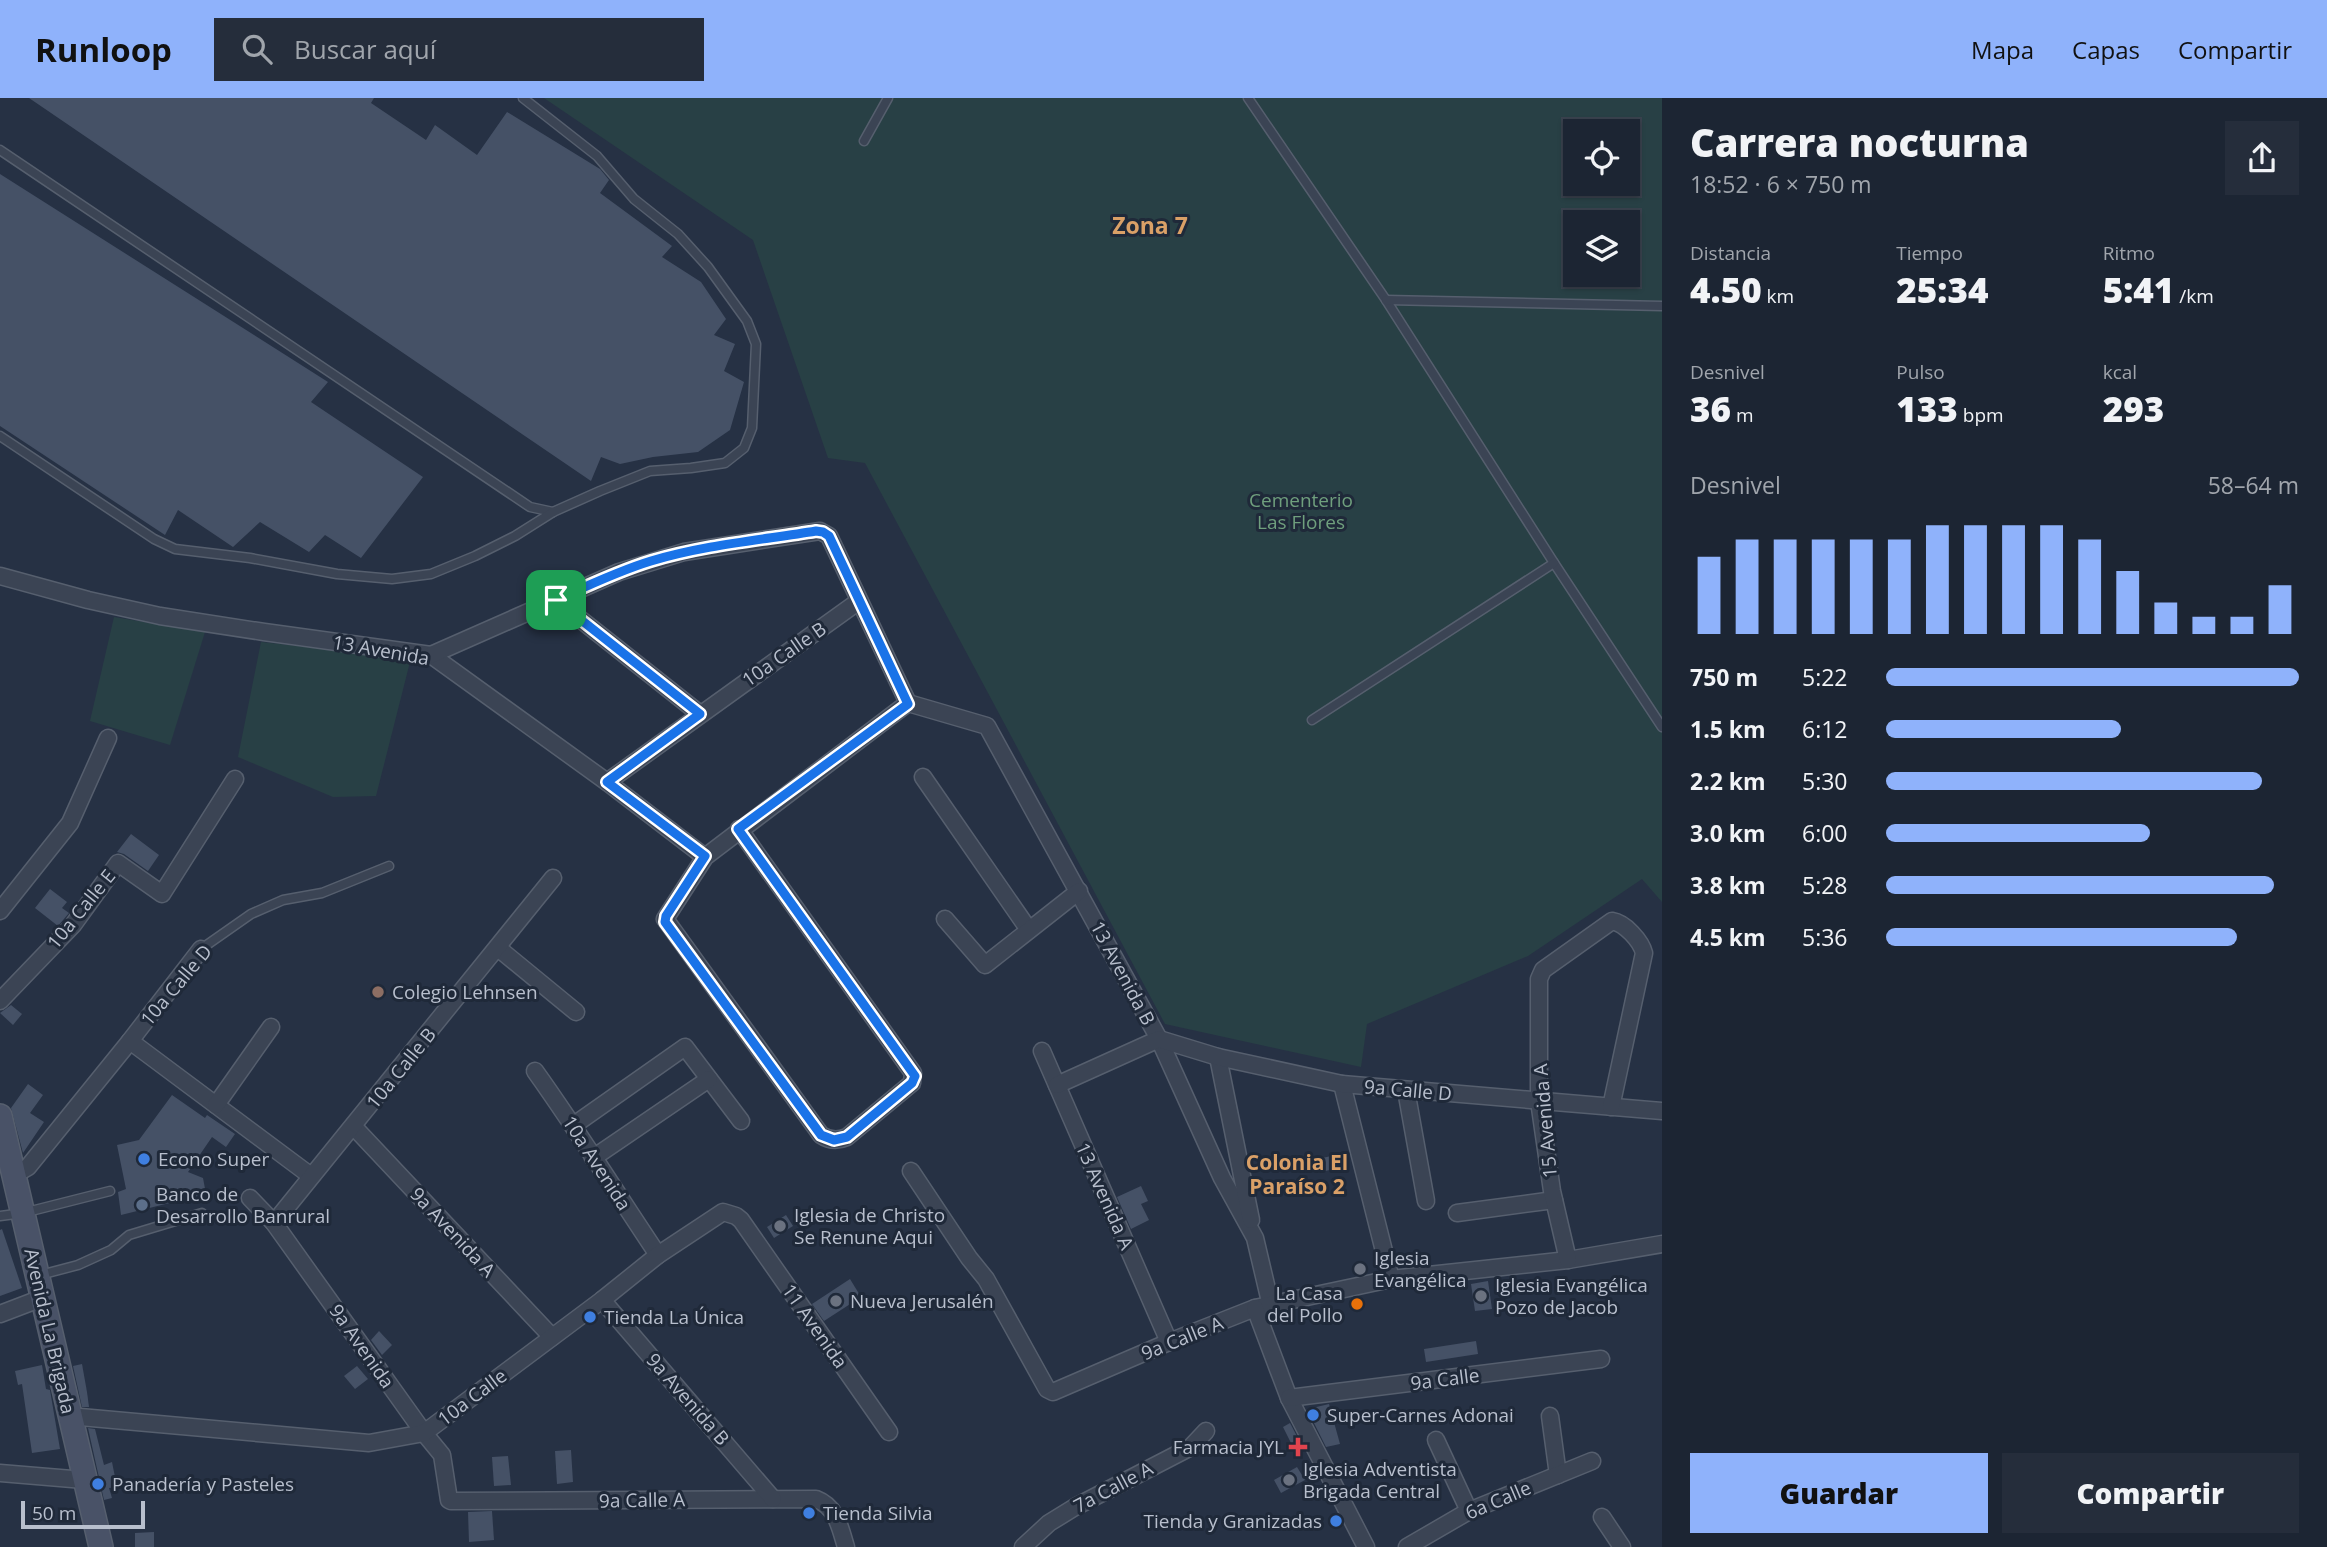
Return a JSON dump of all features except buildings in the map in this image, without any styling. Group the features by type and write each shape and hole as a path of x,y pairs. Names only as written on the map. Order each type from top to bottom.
{"main road":[{"name":"Avenida La Brigada","path":"1,1127 101,1547"}],"street":[{"path":"431,655 619,572 662,558 820,531 829,536 908,704 738,829 705,856 666,916 665,922 821,1135 841,1140 912,1083 913,1073 738,829"},
{"name":"13 Avenida","path":"0,576 160,616 431,655 705,856"},
{"path":"556,600 700,714"},
{"name":"10a Calle B","path":"607,782 859,601"},
{"name":"13 Avenida B","path":"908,704 985,724 1079,891 1159,1039 1222,1178 1255,1238 1263,1307 1289,1398 1366,1547"},
{"path":"0,911 70,823 108,738"},
{"path":"923,777 1029,930"},
{"name":"10a Calle E","path":"0,1001 74,925 118,863 162,894 235,779"},
{"name":"10a Calle B","path":"274,1223 553,878"},
{"path":"945,919 985,965 1079,891"},
{"name":"15 Avenida A","path":"1567,1260 1554,1200 1539,1101 1539,979 1544,970 1612,921 1620,922 1643,947 1644,953 1611,1107"},
{"path":"498,948 576,1012"},
{"name":"10a Calle D","path":"14,1175 28,1167 201,949"},
{"path":"216,1105 271,1027"},
{"path":"1057,1085 1159,1039"},
{"name":"9a Calle D","path":"1159,1039 1218,1058 1342,1084 1662,1111"},
{"path":"130,1041 311,1176"},
{"path":"574,1125 684,1047 741,1121"},
{"name":"13 Avenida A","path":"1042,1051 1169,1342"},
{"path":"1218,1058 1255,1238"},
{"name":"10a Avenida","path":"535,1071 574,1125 658,1255"},
{"path":"593,1158 709,1079"},
{"path":"1342,1084 1391,1279"},
{"path":"1406,1090 1426,1201"},
{"name":"9a Avenida A","path":"354,1127 552,1337"},
{"name":"9a Calle A","path":"911,1171 986,1279 1047,1388 1056,1392 1169,1342 1263,1307 1391,1279 1567,1260 1662,1244"},
{"name":"9a Avenida","path":"250,1198 274,1223 442,1455 449,1500 454,1502"},
{"path":"1457,1213 1554,1200"},
{"name":"10a Calle","path":"69,1416 369,1443 424,1433 658,1255 723,1212 741,1220"},
{"name":"11 Avenida","path":"741,1220 889,1432"},
{"path":"0,1314 42,1298"},
{"name":"9a Avenida B","path":"602,1300 773,1499"},
{"name":"9a Calle","path":"1289,1398 1601,1359"},
{"path":"1550,1416 1558,1475"},
{"name":"7a Calle A","path":"1023,1547 1061,1516 1088,1499 1191,1447 1206,1432"},
{"path":"1436,1440 1469,1511"},
{"name":"6a Calle","path":"1413,1546 1469,1511 1592,1461"},
{"path":"0,1473 84,1480"},
{"name":"9a Calle A","path":"454,1502 816,1499 828,1505 836,1518 846,1547"},
{"path":"1602,1517 1622,1547"}],"lane":[{"path":"0,436 155,539 175,549 250,558 337,574 392,579 431,574 475,556 515,536 553,512 650,471 725,463 744,448 752,428 756,344 747,321 708,267 678,234 634,199 597,156 523,98"},
{"path":"863,141 888,98"},
{"path":"1248,98 1386,300 1554,564 1662,727"},
{"path":"0,150 530,507 553,512"},
{"path":"1386,300 1662,306"},
{"path":"1312,720 1554,564"},
{"name":"10a Calle D","path":"201,949 251,914 284,900 322,892 388,866"},
{"path":"0,1216 23,1213 110,1191"},
{"path":"37,1276 78,1265 111,1250 130,1235 202,1213"}],"green space":[{"name":"Cementerio Las Flores","path":"544,98 1662,98 1662,902 1642,879 1528,956 1367,1024 1361,1067 1165,1024 865,463 828,458 753,240"},
{"path":"114,617 205,632 170,745 90,721"},
{"path":"261,642 411,658 376,796 333,797 238,757"}],"place":[{"name":"Colegio Lehnsen","path":"378,992"},
{"name":"Econo Super","path":"144,1159"},
{"name":"Banco de Desarrollo Banrural","path":"142,1205"},
{"name":"Iglesia de Christo Se Renune Aqui","path":"780,1226"},
{"name":"Iglesia Evangélica","path":"1360,1269"},
{"name":"Iglesia Evangélica Pozo de Jacob","path":"1481,1296"},
{"name":"Nueva Jerusalén","path":"836,1301"},
{"name":"La Casa del Pollo","path":"1357,1304"},
{"name":"Tienda La Única","path":"590,1317"},
{"name":"Super-Carnes Adonai","path":"1313,1415"},
{"name":"Farmacia JYL","path":"1298,1447"},
{"name":"Iglesia Adventista Brigada Central","path":"1289,1480"},
{"name":"Panadería y Pasteles","path":"98,1484"},
{"name":"Tienda Silvia","path":"809,1513"},
{"name":"Tienda y Granizadas","path":"1336,1521"}],"district":[{"name":"Zona 7","path":"1150,225"},
{"name":"Colonia El Paraíso 2","path":"1297,1174"}],"route":[{"path":"816,531 829,536 908,704 738,829 915,1076 912,1083 847,1137 834,1140 821,1135 665,922 666,916 705,856 607,782 700,714 556,600 619,572 684,552 816,531"}]}
